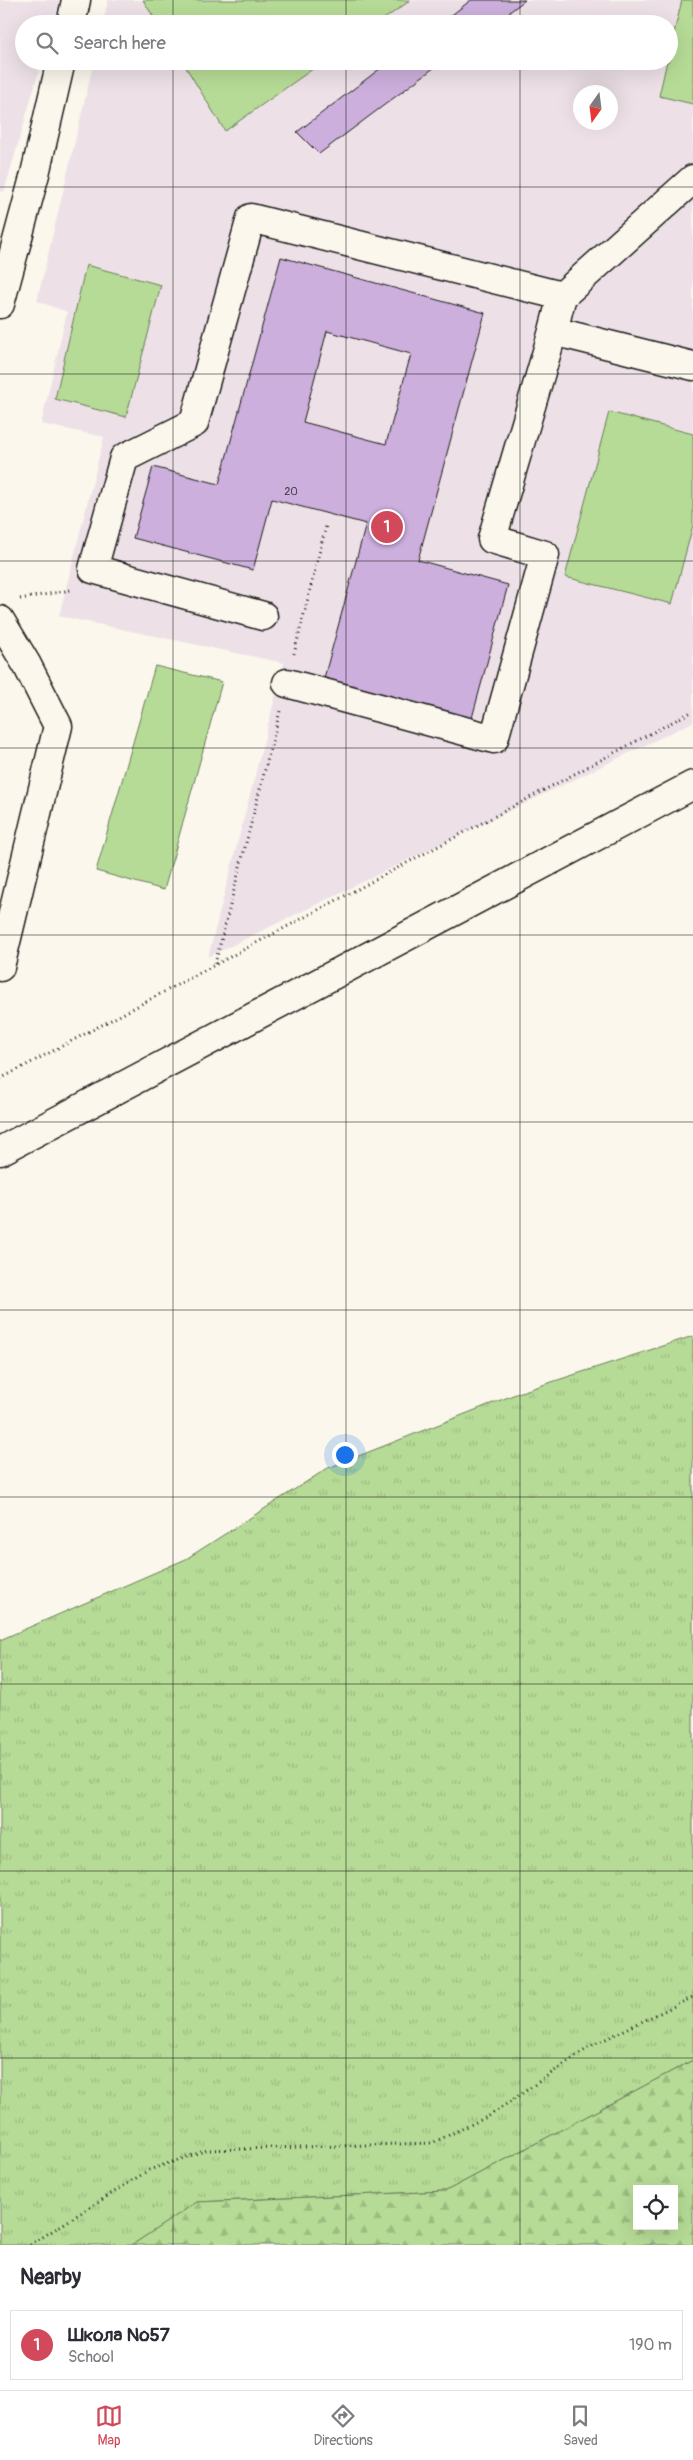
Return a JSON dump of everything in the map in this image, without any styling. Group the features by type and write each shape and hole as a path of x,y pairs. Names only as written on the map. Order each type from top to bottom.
{"street":[{"path":"72,15 76,0"},
{"path":"0,304 35,174 60,70"},
{"path":"287,683 494,739 545,554 492,539 562,296 693,179"},
{"path":"263,616 93,569 124,458 194,423 251,218 562,296"},
{"path":"553,331 693,366"},
{"path":"0,620 27,665 58,726 0,967"},
{"path":"0,1151 693,784"}],"path":[{"path":"215,965 326,526"},
{"path":"18,600 74,589"},
{"path":"0,1079 693,711"},
{"path":"30,2245 149,2170 207,2150 432,2143 489,2116 590,2046 693,1997"}],"shaded area":[{"path":"0,0 60,0 56,15 15,15 15,70 39,70 4,192 0,191"},
{"path":"108,0 693,0 693,722 208,957 284,663 59,616 104,437 41,424 67,312 37,301 92,70 678,70 678,15 105,15"}],"green space":[{"path":"143,0 411,0 390,15 152,15"},
{"path":"682,0 693,0 693,104 659,96 665,70 678,70 678,16"},
{"path":"188,70 311,70 225,131"},
{"path":"86,265 161,285 126,417 55,399"},
{"path":"609,412 693,434 693,525 672,604 565,577"},
{"path":"155,666 222,682 164,890 96,871"},
{"path":"693,1336 693,2060 446,2191 197,2202 132,2245 0,2245 0,1640 186,1559 328,1468 521,1392"},
{"path":"693,2060 693,2245 132,2245 197,2202 446,2191"}],"building":[{"path":"471,0 525,0 506,15 452,15"},
{"path":"378,70 431,70 319,154 297,132"},
{"path":"281,257 485,313 418,560 508,585 472,718 324,678 366,524 272,499 253,570 133,538 153,467 219,484","holes":["327,331 411,354 386,444 303,422"]}],"place":[{"name":"Школа №57","path":"387,527"}]}
